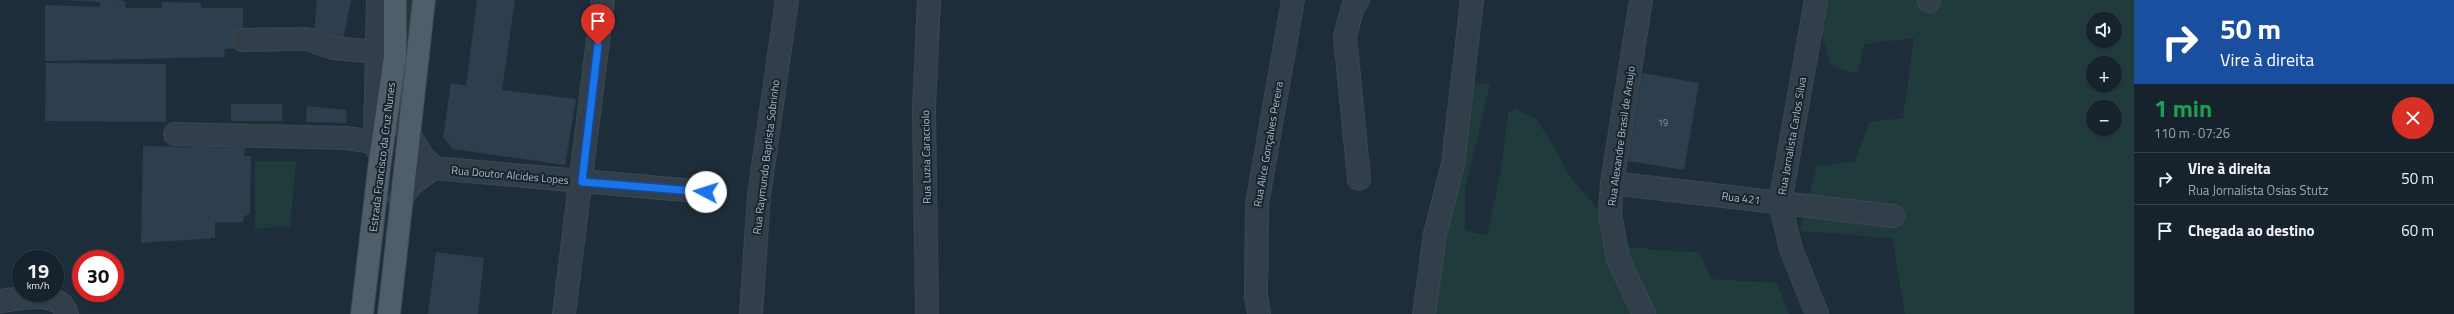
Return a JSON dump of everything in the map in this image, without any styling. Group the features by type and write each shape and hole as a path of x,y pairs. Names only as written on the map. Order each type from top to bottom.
{"main road":[{"name":"Estrada Francisco da Cruz Nunes","path":"362,314 377,151 395,57 395,0"},
{"name":"Estrada Francisco da Cruz Nunes","path":"389,314 400,199 424,0"}],"street":[{"path":"175,134 346,138 377,151 378,0"},
{"path":"564,314 582,182 603,0"},
{"name":"Rua Raymundo Baptista Sobrinho","path":"751,314 759,195 787,0"},
{"name":"Rua Luzia Caracciolo","path":"927,314 924,109 929,0"},
{"name":"Rua Alice Gonçalves Pereira","path":"1258,314 1256,296 1256,204 1293,0"},
{"path":"1358,0 1353,7 1345,36 1359,179"},
{"path":"1424,314 1435,234 1453,164 1472,0"},
{"name":"Rua Alexandre Brasil de Araujo","path":"1641,0 1612,183 1610,213 1618,259 1644,314"},
{"name":"Rua Jornalista Carlos Silva","path":"1816,0 1780,203 1791,250 1817,314"},
{"path":"243,40 307,39 333,48 378,52"},
{"path":"400,199 413,183 434,168 422,156 408,132"},
{"name":"Rua Doutor Alcides Lopes","path":"434,168 706,192"},
{"name":"Rua 421","path":"1612,183 1893,216"},
{"path":"0,301 44,297 62,304 67,314"}],"green space":[{"path":"404,0 415,0 407,65"},
{"path":"1820,0 2134,0 2134,314 1905,314 1892,238 1800,231 1817,166 1855,162 1869,122 1903,118 1914,38 1864,44 1858,74 1831,66 1817,20"},
{"path":"1450,79 1490,85 1465,190 1465,230 1487,236 1500,175 1508,113 1515,108 1536,119 1570,176 1603,216 1625,249 1641,247 1658,251 1699,252 1711,279 1777,283 1789,314 1414,314 1421,244 1439,196"},
{"path":"255,161 296,161 290,227 255,228"}],"building":[{"path":"63,0 125,1 126,8 162,8 162,2 201,3 201,8 243,8 243,48 224,49 225,57 45,61 45,5 100,7 100,2"},
{"path":"317,0 351,0 340,56 312,54"},
{"path":"477,0 515,0 502,90 576,99 565,165 453,149 443,137 451,83 466,86"},
{"path":"46,63 166,64 166,122 45,121"},
{"path":"1642,73 1699,83 1684,170 1628,161"},
{"path":"231,104 282,104 282,121 231,121"},
{"path":"307,106 347,110 346,123 306,122"},
{"path":"143,146 245,148 244,156 251,156 250,213 244,217 243,222 215,222 215,238 141,243"},
{"path":"436,252 484,258 478,314 428,314"}],"route":[{"path":"598,45 582,182 706,192"}]}
